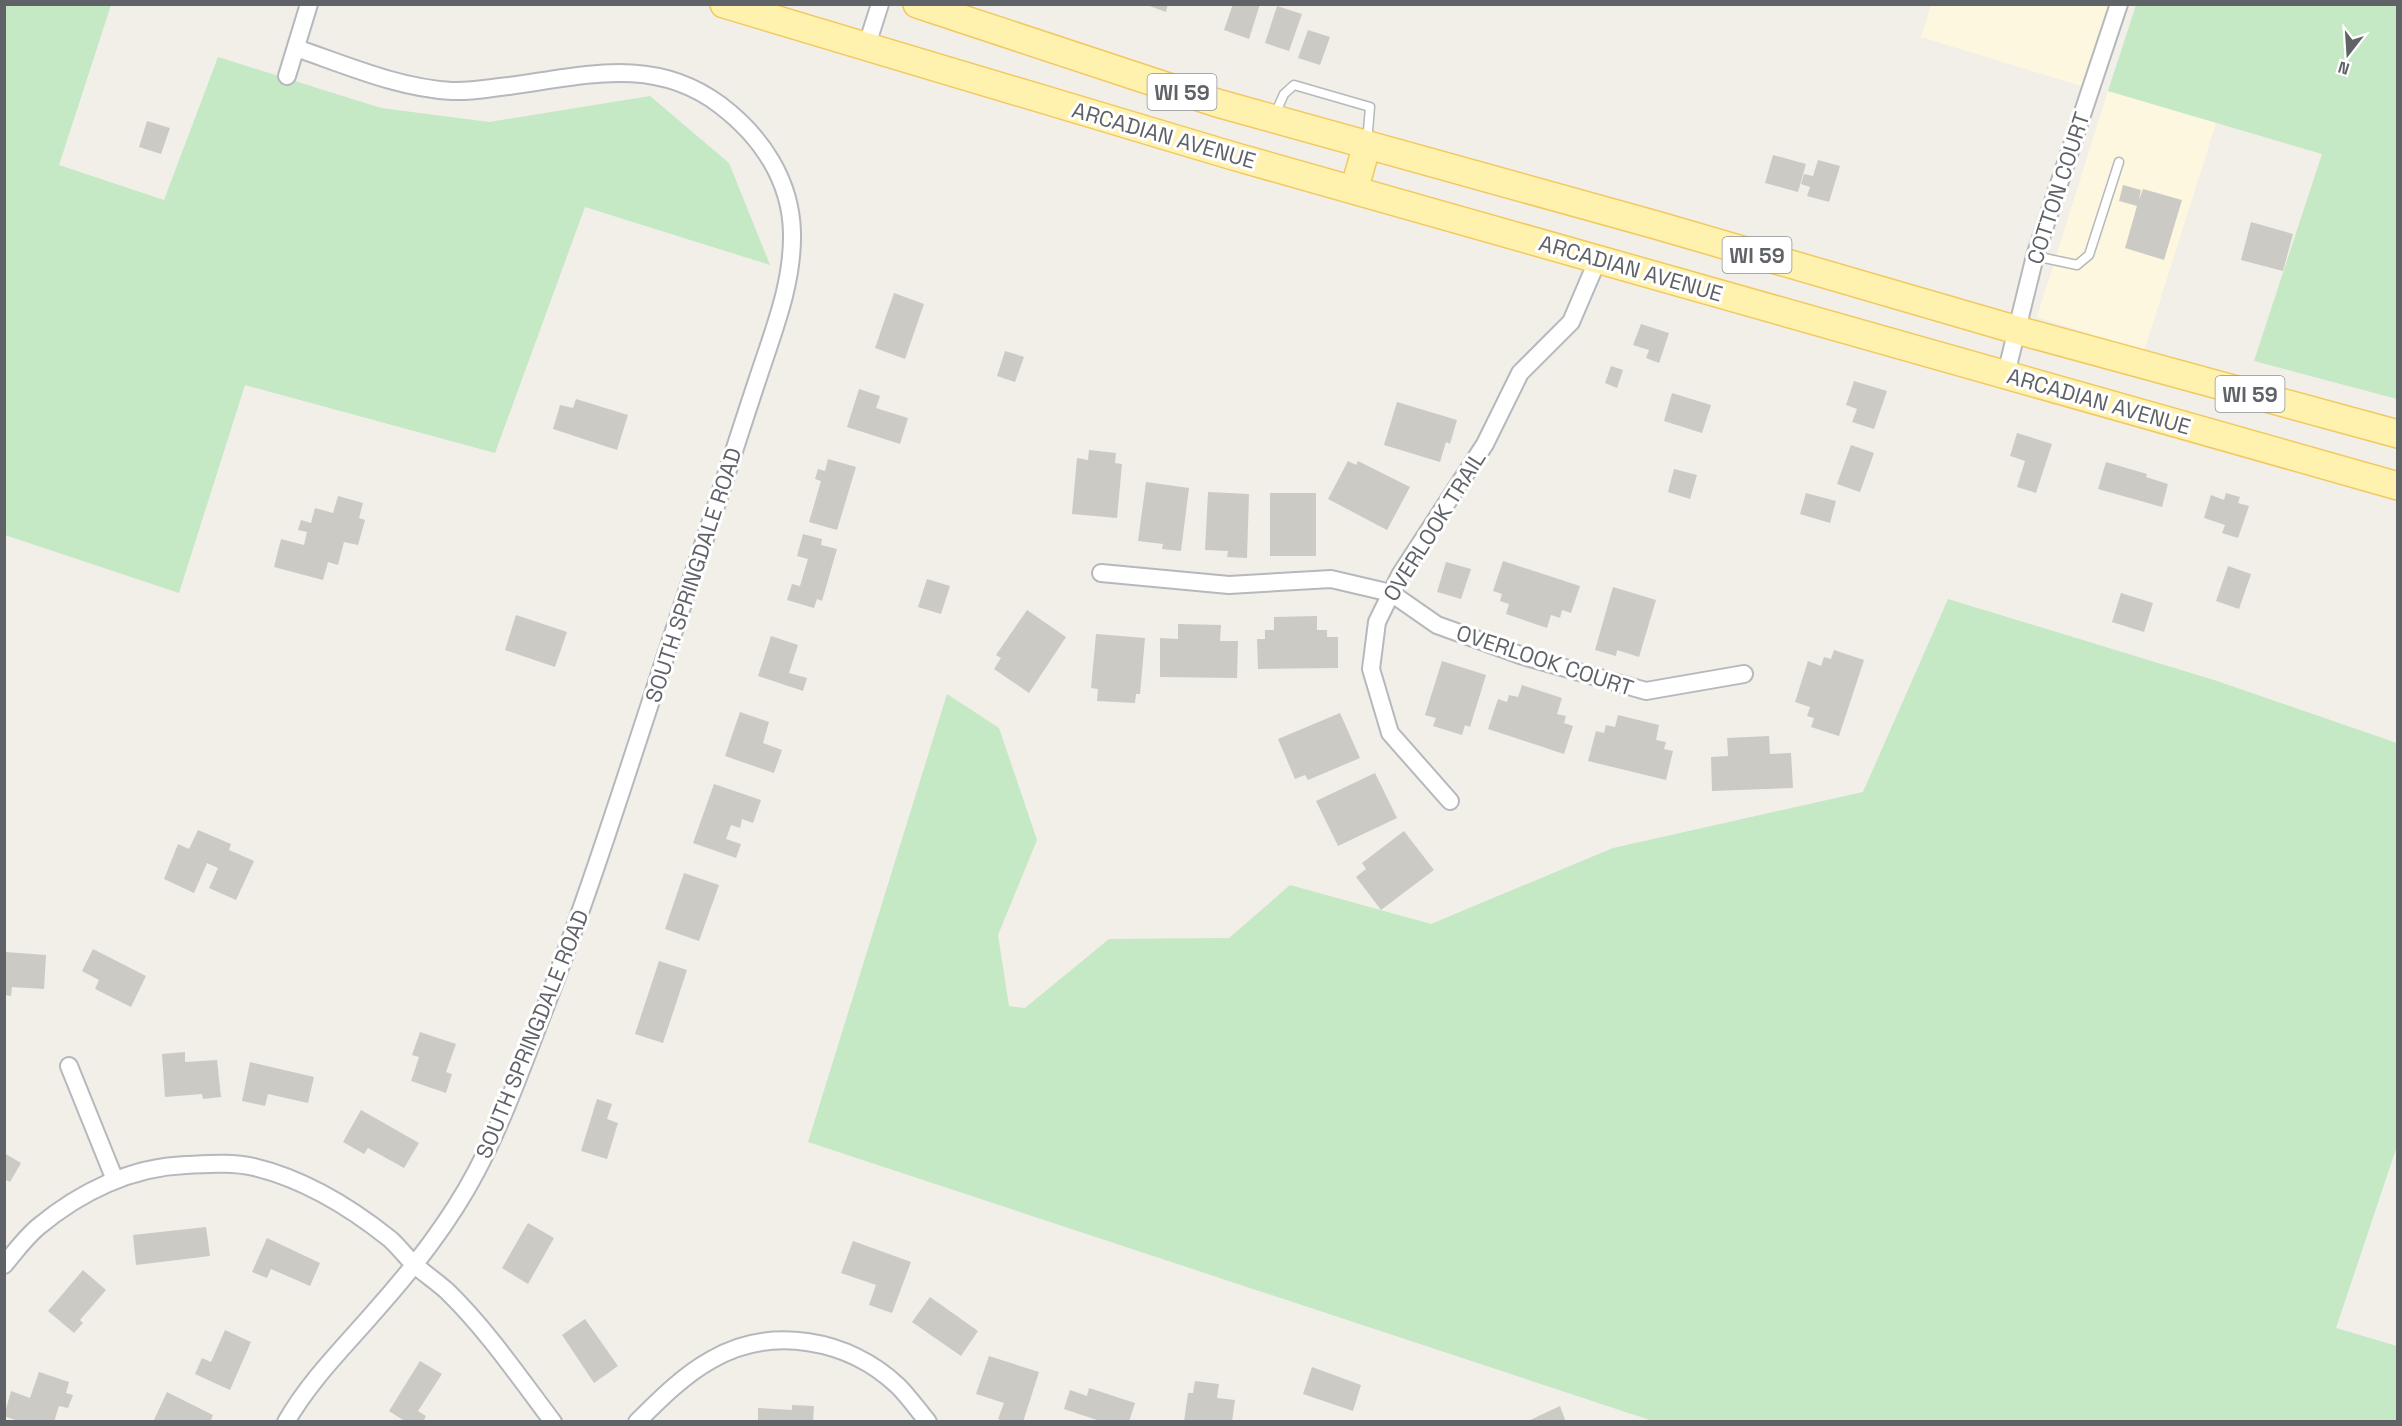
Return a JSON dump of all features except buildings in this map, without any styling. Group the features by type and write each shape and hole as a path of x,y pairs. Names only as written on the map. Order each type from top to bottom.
{"main road":[{"name":"WI 59","path":"724,4 866,48"},
{"name":"ARCADIAN AVENUE","path":"917,4 1217,104 1656,225 2017,330 2397,434"},
{"name":"ARCADIAN AVENUE","path":"866,48 1354,190 2397,486"},
{"path":"1354,190 1366,145"}],"street":[{"path":"287,76 309,4"},
{"path":"866,48 880,4"},
{"name":"COTTON COURT","path":"2006,374 2035,256 2119,4"},
{"name":"SOUTH SPRINGDALE ROAD","path":"286,1422 331,1360 415,1264 447,1223 482,1161 506,1111 562,964 611,824 785,294 792,253 788,196 776,167 750,132 718,103 699,91 646,73 613,72 456,91 413,86 296,48"},
{"name":"OVERLOOK TRAIL","path":"1450,801 1390,733 1371,669 1377,622 1400,575 1485,444 1520,373 1571,322 1598,259"},
{"path":"1101,573 1229,585 1330,579 1391,593"},
{"name":"OVERLOOK COURT","path":"1391,593 1437,625 1523,656 1646,692 1744,674"},
{"path":"69,1066 115,1180"},
{"path":"4,1265 36,1228 72,1202 115,1180 146,1169 173,1165 215,1163 253,1167 299,1182 348,1209 392,1240 415,1264 446,1290 486,1333 553,1422"},
{"path":"638,1422 689,1374 712,1359 752,1344 803,1341 831,1347 854,1356 878,1370 899,1387 928,1422"}],"lane":[{"path":"1273,119 1284,94 1294,85 1370,107 1366,145"},
{"path":"2035,256 2077,266 2089,255 2119,162"}],"shaded area":[{"path":"1931,4 2109,5 2081,86 1921,37"},
{"path":"2108,91 2216,123 2144,351 2037,317"}],"green space":[{"path":"5,5 111,5 59,165 164,200 218,57 381,108 489,122 650,96 729,163 770,265 585,207 495,453 245,385 179,593 5,535"},
{"path":"2136,5 2397,5 2397,399 2254,361 2322,154 2108,91"},
{"path":"1948,599 2217,681 2397,743 2397,1146 2336,1328 2397,1346 2397,1421 1653,1421 808,1142 947,694 999,728 1037,840 998,935 1009,1006 1025,1008 1109,939 1229,938 1290,885 1431,924 1613,848 1863,792"}]}
